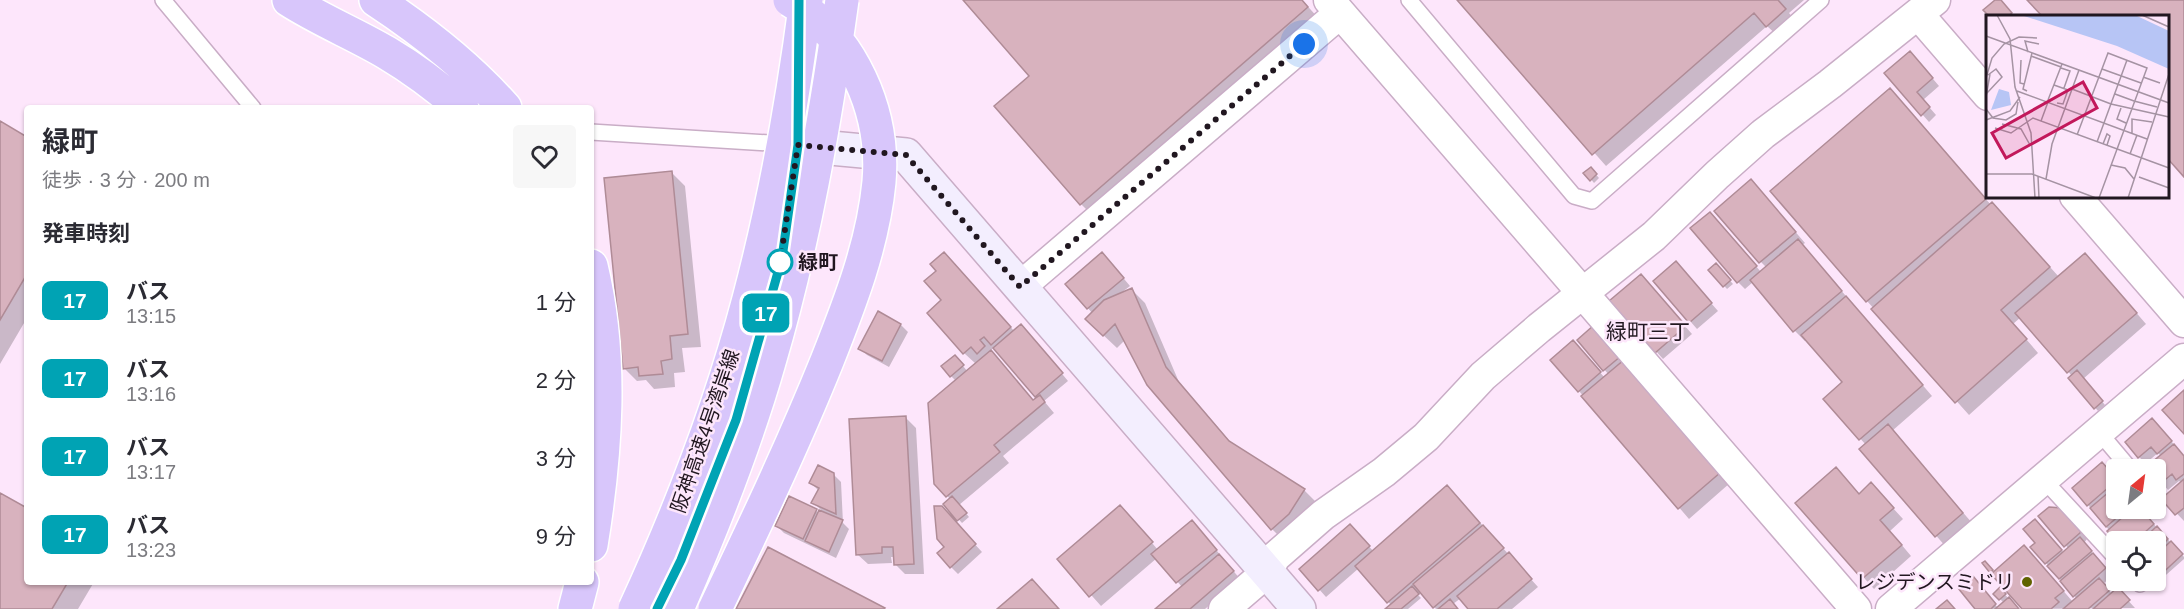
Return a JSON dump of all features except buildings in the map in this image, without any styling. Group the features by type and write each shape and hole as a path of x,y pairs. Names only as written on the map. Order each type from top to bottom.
{"highway":[{"path":"289,0 387,53 440,89 459,105"},
{"path":"376,0 426,34 458,61 502,105"},
{"path":"715,609 802,423 864,260 874,221 879,180 877,141 865,87 850,58 827,31 790,0"},
{"name":"阪神高速4号湾岸線","path":"635,609 666,542 716,410 750,298 777,175 806,0"},
{"name":"阪神高速4号湾岸線","path":"677,609 731,474 769,364 814,180 842,0"},
{"path":"594,278 597,290 605,390 604,440 594,526"},
{"path":"594,302 601,335"},
{"path":"575,609 581,585"}],"street":[{"path":"657,609 681,560 736,420 782,258 798,145 798,0"},
{"path":"1020,287 1334,7 1856,609"},
{"path":"1224,609 1267,572 1275,558 1323,515 1384,472 1426,437 1483,376 1654,236 1717,174 1763,134 1926,7 1986,92"},
{"path":"798,145 906,155 1299,609"},
{"path":"2077,198 2184,322"},
{"path":"1891,609 2184,360"}],"lane":[{"path":"163,0 251,105"},
{"path":"1409,0 1574,196 1592,201 1821,0"},
{"path":"594,132 798,145"},
{"path":"2099,432 2122,459"},
{"path":"2043,479 2106,547"}],"bus line":[{"name":"17","path":"657,609 681,560 736,420 782,258 798,145 799,0"}],"place":[{"name":"緑町","path":"780,262"},
{"name":"レジデンスミドリ","path":"2027,582"}],"district":[{"name":"緑町三丁","path":"1648,332"}],"route":[{"path":"780,262 798,145 906,155 1020,287 1304,44"}]}
